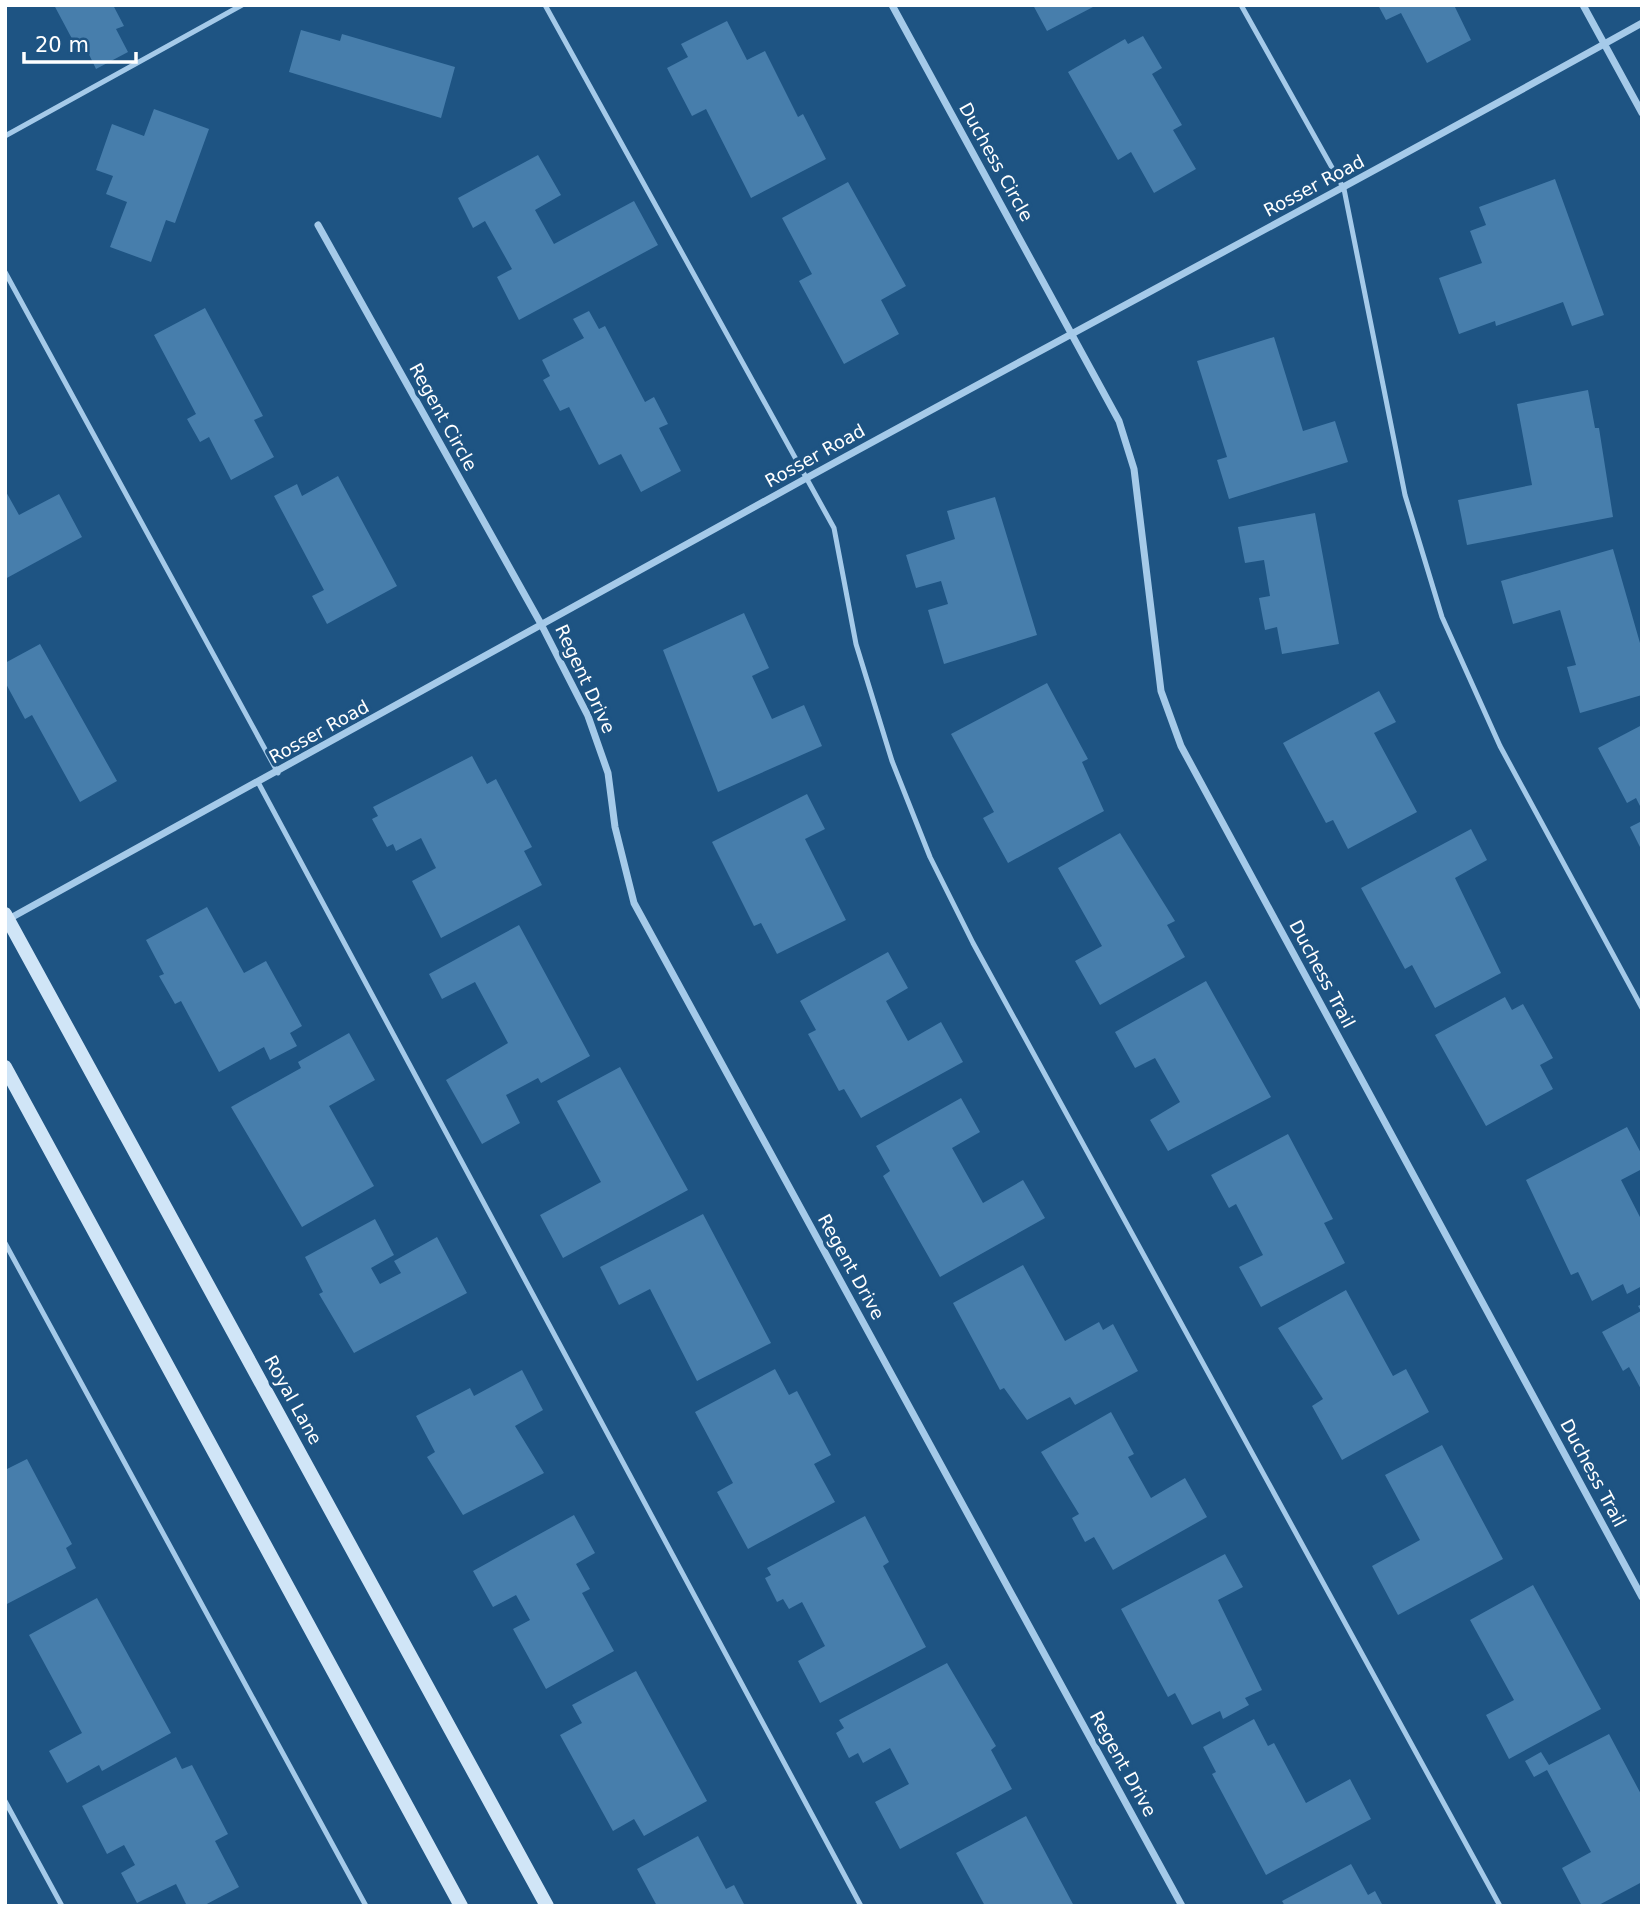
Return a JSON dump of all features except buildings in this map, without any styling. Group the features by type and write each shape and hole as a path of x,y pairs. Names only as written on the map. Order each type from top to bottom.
{"main road":[{"name":"Royal Lane","path":"6,918 547,1906"},
{"path":"5,1068 461,1906"}],"street":[{"name":"Duchess Circle","path":"892,5 1073,334"},
{"path":"1583,5 1642,113"},
{"name":"Rosser Road","path":"6,918 259,784 541,624 1344,189 1642,23"},
{"name":"Regent Circle","path":"318,225 541,624"},
{"name":"Duchess Trail","path":"1073,334 1119,421 1134,469 1161,691 1181,746 1642,1597"},
{"name":"Regent Drive","path":"541,624 588,716 608,774 615,827 634,903 1182,1906"}],"lane":[{"path":"5,136 242,5"},
{"path":"545,5 834,528 856,644 892,761 930,857 973,943 1500,1906"},
{"path":"1241,5 1344,189 1405,495 1442,617 1500,746 1642,1008"},
{"path":"5,272 278,772"},
{"path":"259,784 861,1906"},
{"path":"5,1243 366,1906"},
{"path":"5,1801 62,1906"}]}
